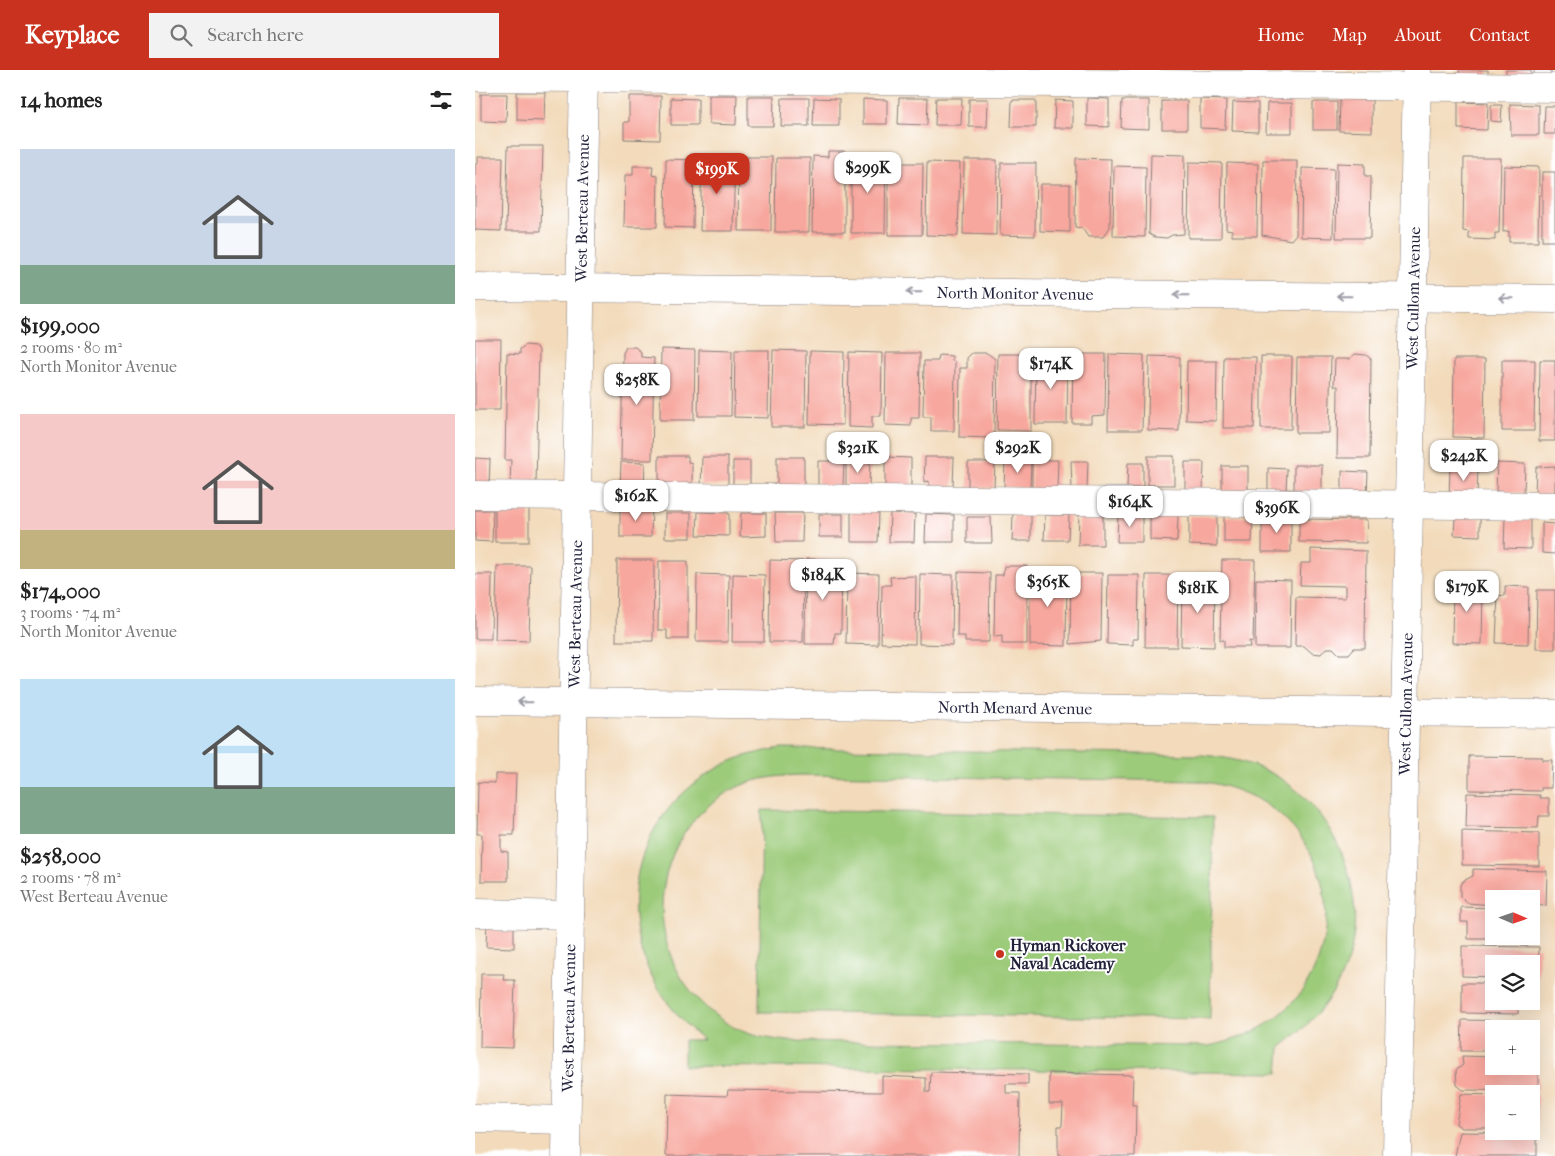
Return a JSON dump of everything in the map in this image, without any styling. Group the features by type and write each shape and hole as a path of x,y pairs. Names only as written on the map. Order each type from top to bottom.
{"street":[{"path":"475,77 584,74 1417,79 1555,88"},
{"name":"West Berteau Avenue","path":"566,1156 584,74"},
{"name":"West Cullom Avenue","path":"1397,1156 1417,79"},
{"name":"North Monitor Avenue","path":"475,288 1555,299"},
{"path":"475,495 1555,506"},
{"name":"North Menard Avenue","path":"475,701 1555,714"},
{"path":"475,913 570,915"},
{"path":"475,1118 567,1120"}],"green space":[{"path":"781,748 1202,755 1234,760 1265,770 1289,784 1309,803 1327,825 1340,850 1350,877 1354,905 1354,933 1343,974 1329,998 1312,1020 1280,1048 1278,1073 684,1066 684,1040 704,1040 673,1009 651,974 638,937 635,898 641,860 657,825 683,793 726,763 749,755","holes":["800,775 1197,781 1252,796 1292,826 1316,866 1326,910 1320,955 1298,996 1260,1028 1207,1046 787,1041 770,1039 742,1031 726,1023 711,1012 687,986 672,958 664,929 662,899 667,870 679,842 696,818 719,798 747,783 780,776"]},
{"path":"762,810 1213,817 1210,1019 759,1012"}],"building":[{"path":"1459,70 1488,70 1488,80 1459,79"},
{"path":"1506,70 1531,70 1531,79 1506,79"},
{"path":"1534,70 1551,70 1551,80 1534,80"},
{"path":"517,92 545,92 544,121 517,120"},
{"path":"481,94 507,94 506,122 481,121"},
{"path":"709,95 737,95 736,125 709,124"},
{"path":"629,96 661,96 660,140 624,139 624,122 629,122"},
{"path":"748,96 774,96 773,126 748,126"},
{"path":"671,98 698,99 698,125 671,125"},
{"path":"782,98 809,98 809,126 781,126"},
{"path":"814,98 839,99 839,126 813,126"},
{"path":"899,98 928,98 927,125 898,124"},
{"path":"936,98 962,98 961,125 935,125"},
{"path":"1087,98 1109,99 1109,127 1087,126"},
{"path":"863,99 887,100 887,124 863,124"},
{"path":"969,99 988,99 987,127 969,127"},
{"path":"1200,99 1226,100 1225,129 1200,128"},
{"path":"1340,99 1372,100 1372,132 1339,131"},
{"path":"1012,100 1036,100 1036,127 1011,127"},
{"path":"1055,100 1073,101 1073,128 1054,128"},
{"path":"1122,100 1149,100 1149,129 1121,128"},
{"path":"1162,101 1187,101 1187,129 1162,129"},
{"path":"1233,102 1258,103 1258,132 1232,131"},
{"path":"1313,102 1337,102 1337,130 1313,130"},
{"path":"1458,102 1488,103 1487,130 1458,129"},
{"path":"1267,103 1292,103 1292,133 1266,133"},
{"path":"1510,104 1539,105 1539,135 1511,135"},
{"path":"1491,105 1502,105 1501,122 1491,121"},
{"path":"1545,106 1555,106 1555,134 1544,134"},
{"path":"508,146 543,146 541,231 506,231"},
{"path":"828,151 845,151 845,232 812,232 813,156 828,157"},
{"path":"851,154 886,155 885,233 851,233"},
{"path":"1151,154 1185,155 1184,234 1172,235 1167,238 1155,237 1149,234"},
{"path":"478,157 503,157 501,231 475,230 475,164 478,164"},
{"path":"739,157 772,157 771,231 738,231"},
{"path":"702,158 735,159 733,231 700,231"},
{"path":"776,158 810,158 809,232 775,232"},
{"path":"1076,158 1111,159 1110,227 1103,237 1088,237 1082,228 1075,227"},
{"path":"1464,158 1501,158 1499,233 1495,233 1495,240 1469,239 1469,232 1463,231"},
{"path":"666,159 694,160 693,228 665,227"},
{"path":"964,160 997,160 996,235 963,234"},
{"path":"1263,160 1297,160 1296,234 1291,240 1262,235"},
{"path":"927,162 960,163 958,236 926,235"},
{"path":"1189,162 1222,163 1221,238 1188,238"},
{"path":"888,163 923,163 922,235 888,235"},
{"path":"1001,163 1036,163 1035,236 1000,235"},
{"path":"1227,163 1258,164 1257,236 1232,236 1232,230 1226,229"},
{"path":"1337,163 1365,164 1365,176 1371,176 1370,238 1336,238"},
{"path":"633,166 653,166 652,175 658,176 657,227 624,227 625,175 633,175"},
{"path":"1114,166 1146,167 1145,237 1113,236"},
{"path":"1504,166 1539,167 1538,242 1509,242 1509,231 1503,232"},
{"path":"1302,168 1334,169 1333,238 1301,237"},
{"path":"1542,172 1555,172 1555,241 1542,241"},
{"path":"1040,184 1070,184 1070,232 1040,231"},
{"path":"475,339 501,339 500,410 475,410"},
{"path":"526,345 535,346 539,350 536,485 510,484 511,460 505,460 507,353 520,354 520,349"},
{"path":"626,347 635,347 641,352 641,357 654,358 652,460 621,460 623,353"},
{"path":"661,349 695,350 694,420 660,420"},
{"path":"699,350 732,351 731,416 698,416"},
{"path":"735,350 769,350 768,418 734,417"},
{"path":"773,350 806,351 805,427 771,427"},
{"path":"810,351 844,352 843,425 809,424"},
{"path":"849,352 882,353 881,416 872,416 872,428 848,427"},
{"path":"886,353 920,353 919,418 911,418 911,426 885,425"},
{"path":"972,353 987,353 995,359 994,438 959,437 960,368 967,368 967,358"},
{"path":"998,354 1031,354 1031,431 997,430"},
{"path":"1073,354 1106,354 1105,415 1091,416 1091,423 1072,423"},
{"path":"1109,354 1144,355 1142,430 1108,430"},
{"path":"1355,354 1366,355 1371,359 1370,458 1337,458 1338,386 1334,386 1335,359 1349,359"},
{"path":"939,355 952,356 952,361 955,362 954,431 931,431 931,417 923,417 924,361 938,361"},
{"path":"1036,355 1068,355 1067,424 1035,424"},
{"path":"1149,356 1180,357 1179,431 1148,430"},
{"path":"1261,356 1292,356 1291,429 1261,429"},
{"path":"1224,357 1256,357 1254,428 1223,428"},
{"path":"1297,357 1331,357 1329,433 1296,433"},
{"path":"1454,359 1485,359 1484,438 1453,437"},
{"path":"1502,360 1535,360 1534,431 1502,431"},
{"path":"1540,360 1555,360 1555,441 1539,441"},
{"path":"1187,361 1217,361 1216,421 1186,420"},
{"path":"659,456 688,456 688,462 692,463 692,483 687,483 687,486 659,486"},
{"path":"1148,456 1174,456 1174,485 1148,485"},
{"path":"702,457 728,457 728,485 701,485"},
{"path":"777,457 804,457 804,486 777,486"},
{"path":"885,457 911,458 911,488 885,487"},
{"path":"925,457 954,457 953,487 929,486 929,481 924,482"},
{"path":"475,458 490,459 489,486 475,486"},
{"path":"1032,460 1058,460 1057,489 1032,489"},
{"path":"733,461 750,461 750,486 733,486"},
{"path":"818,461 844,461 843,487 818,487"},
{"path":"846,461 870,461 869,487 846,487"},
{"path":"1005,461 1031,461 1030,488 1004,487"},
{"path":"1071,461 1088,461 1087,489 1072,489"},
{"path":"621,462 645,463 644,488 620,487"},
{"path":"968,462 995,462 994,488 968,488"},
{"path":"1185,462 1204,462 1203,491 1185,491"},
{"path":"1128,463 1143,463 1143,489 1127,488"},
{"path":"1497,463 1525,464 1524,493 1496,491"},
{"path":"1294,465 1322,465 1322,492 1294,491"},
{"path":"1222,466 1248,466 1248,491 1222,491"},
{"path":"1555,466 1555,494 1535,494 1536,467"},
{"path":"1268,468 1287,469 1286,492 1268,491"},
{"path":"1450,468 1478,468 1477,496 1449,496"},
{"path":"1342,471 1368,472 1367,495 1342,494"},
{"path":"620,507 652,507 651,537 620,537"},
{"path":"495,509 529,509 529,542 495,542"},
{"path":"475,510 493,510 492,542 475,541"},
{"path":"698,512 729,513 729,536 697,535"},
{"path":"851,512 879,512 878,542 851,542"},
{"path":"665,513 691,513 691,538 665,538"},
{"path":"741,513 766,513 766,536 740,537"},
{"path":"775,513 803,513 802,542 776,542"},
{"path":"890,513 915,514 914,542 889,542"},
{"path":"1079,513 1103,513 1103,545 1078,545"},
{"path":"819,514 843,514 843,537 819,537"},
{"path":"926,514 954,515 954,542 925,542"},
{"path":"1013,514 1031,514 1031,541 1012,541"},
{"path":"1118,514 1142,514 1142,542 1117,542"},
{"path":"1045,515 1069,515 1068,540 1044,540"},
{"path":"1150,515 1178,515 1177,541 1150,540"},
{"path":"1189,516 1217,516 1217,546 1189,545"},
{"path":"1224,516 1253,517 1252,542 1224,542"},
{"path":"967,517 991,517 992,543 967,543"},
{"path":"1262,517 1291,517 1291,552 1262,552"},
{"path":"1455,517 1480,518 1480,536 1454,535"},
{"path":"1505,518 1531,519 1531,549 1504,548"},
{"path":"1299,519 1367,520 1366,543 1299,542"},
{"path":"1542,523 1555,524 1555,554 1542,553"},
{"path":"1311,549 1366,551 1365,648 1354,648 1349,654 1339,654 1333,648 1326,648 1321,654 1312,653 1304,646 1295,646 1296,597 1345,598 1345,586 1300,585 1301,563 1311,563"},
{"path":"806,559 842,560 841,633 835,633 834,644 805,644"},
{"path":"617,560 654,560 653,641 616,641"},
{"path":"770,560 804,561 803,642 769,642"},
{"path":"1222,560 1255,560 1253,642 1249,641 1250,647 1224,647 1224,640 1220,640"},
{"path":"659,561 688,561 688,639 667,639 667,630 658,630"},
{"path":"497,566 531,566 529,641 495,640"},
{"path":"1004,566 1027,566 1027,644 1002,644 1002,636 994,637 995,575 1003,575"},
{"path":"1030,571 1067,571 1066,646 1030,645"},
{"path":"958,572 990,573 989,642 965,642 965,636 957,636"},
{"path":"847,573 879,574 878,645 846,644"},
{"path":"1071,573 1102,573 1101,641 1070,644"},
{"path":"475,574 492,574 491,639 475,639"},
{"path":"697,574 729,575 728,642 696,642"},
{"path":"733,574 765,575 764,642 732,642"},
{"path":"920,574 953,575 952,645 919,644"},
{"path":"1108,575 1139,575 1138,639 1133,639 1133,645 1107,644"},
{"path":"1146,575 1178,575 1177,647 1145,647"},
{"path":"916,576 915,644 881,643 882,585 891,585 890,577"},
{"path":"1457,577 1466,577 1466,586 1483,587 1482,644 1452,643 1453,586 1457,586"},
{"path":"1256,579 1291,580 1290,648 1255,648"},
{"path":"1182,581 1215,581 1214,647 1181,646"},
{"path":"1505,586 1529,587 1528,644 1496,643 1498,595 1505,596"},
{"path":"1537,590 1555,590 1555,649 1536,649"},
{"path":"1469,756 1543,757 1542,760 1552,760 1551,788 1541,788 1541,791 1469,790"},
{"path":"495,774 516,774 514,835 501,835 501,851 508,852 508,881 481,881 482,834 477,834 478,782 495,783"},
{"path":"1467,793 1540,795 1540,798 1549,798 1549,816 1539,816 1538,828 1466,827"},
{"path":"1462,831 1539,833 1539,866 1462,865"},
{"path":"1473,869 1547,871 1546,906 1540,906 1540,890 1485,890 1485,904 1467,903 1460,896 1460,885 1463,881 1473,876"},
{"path":"1461,907 1485,908 1485,939 1468,939 1468,922 1461,922"},
{"path":"487,920 514,921 514,948 486,947"},
{"path":"1462,946 1539,947 1539,955 1485,955 1485,977 1462,976"},
{"path":"481,974 504,974 503,980 515,980 513,1048 480,1047"},
{"path":"1462,983 1485,983 1485,1010 1518,1010 1518,1014 1462,1013"},
{"path":"1462,1020 1485,1020 1485,1051 1461,1051"},
{"path":"1462,1056 1485,1057 1485,1075 1538,1075 1538,1085 1485,1085 1485,1090 1463,1090 1457,1085 1456,1070 1463,1065"},
{"path":"931,1072 1028,1074 1028,1084 1006,1084 1006,1093 1020,1093 1019,1156 666,1156 667,1094 727,1096 728,1090 882,1092 882,1076 926,1078 926,1092 930,1092"},
{"path":"1049,1073 1133,1075 1132,1105 1136,1105 1135,1156 1058,1156 1058,1126 1062,1126 1063,1104 1049,1104"},
{"path":"1461,1094 1485,1095 1485,1128 1462,1128 1456,1124"},
{"path":"1460,1132 1485,1132 1485,1140 1537,1140 1537,1156 1455,1156"}],"place":[{"name":"Hyman Rickover Naval Academy","path":"1000,954"}]}
